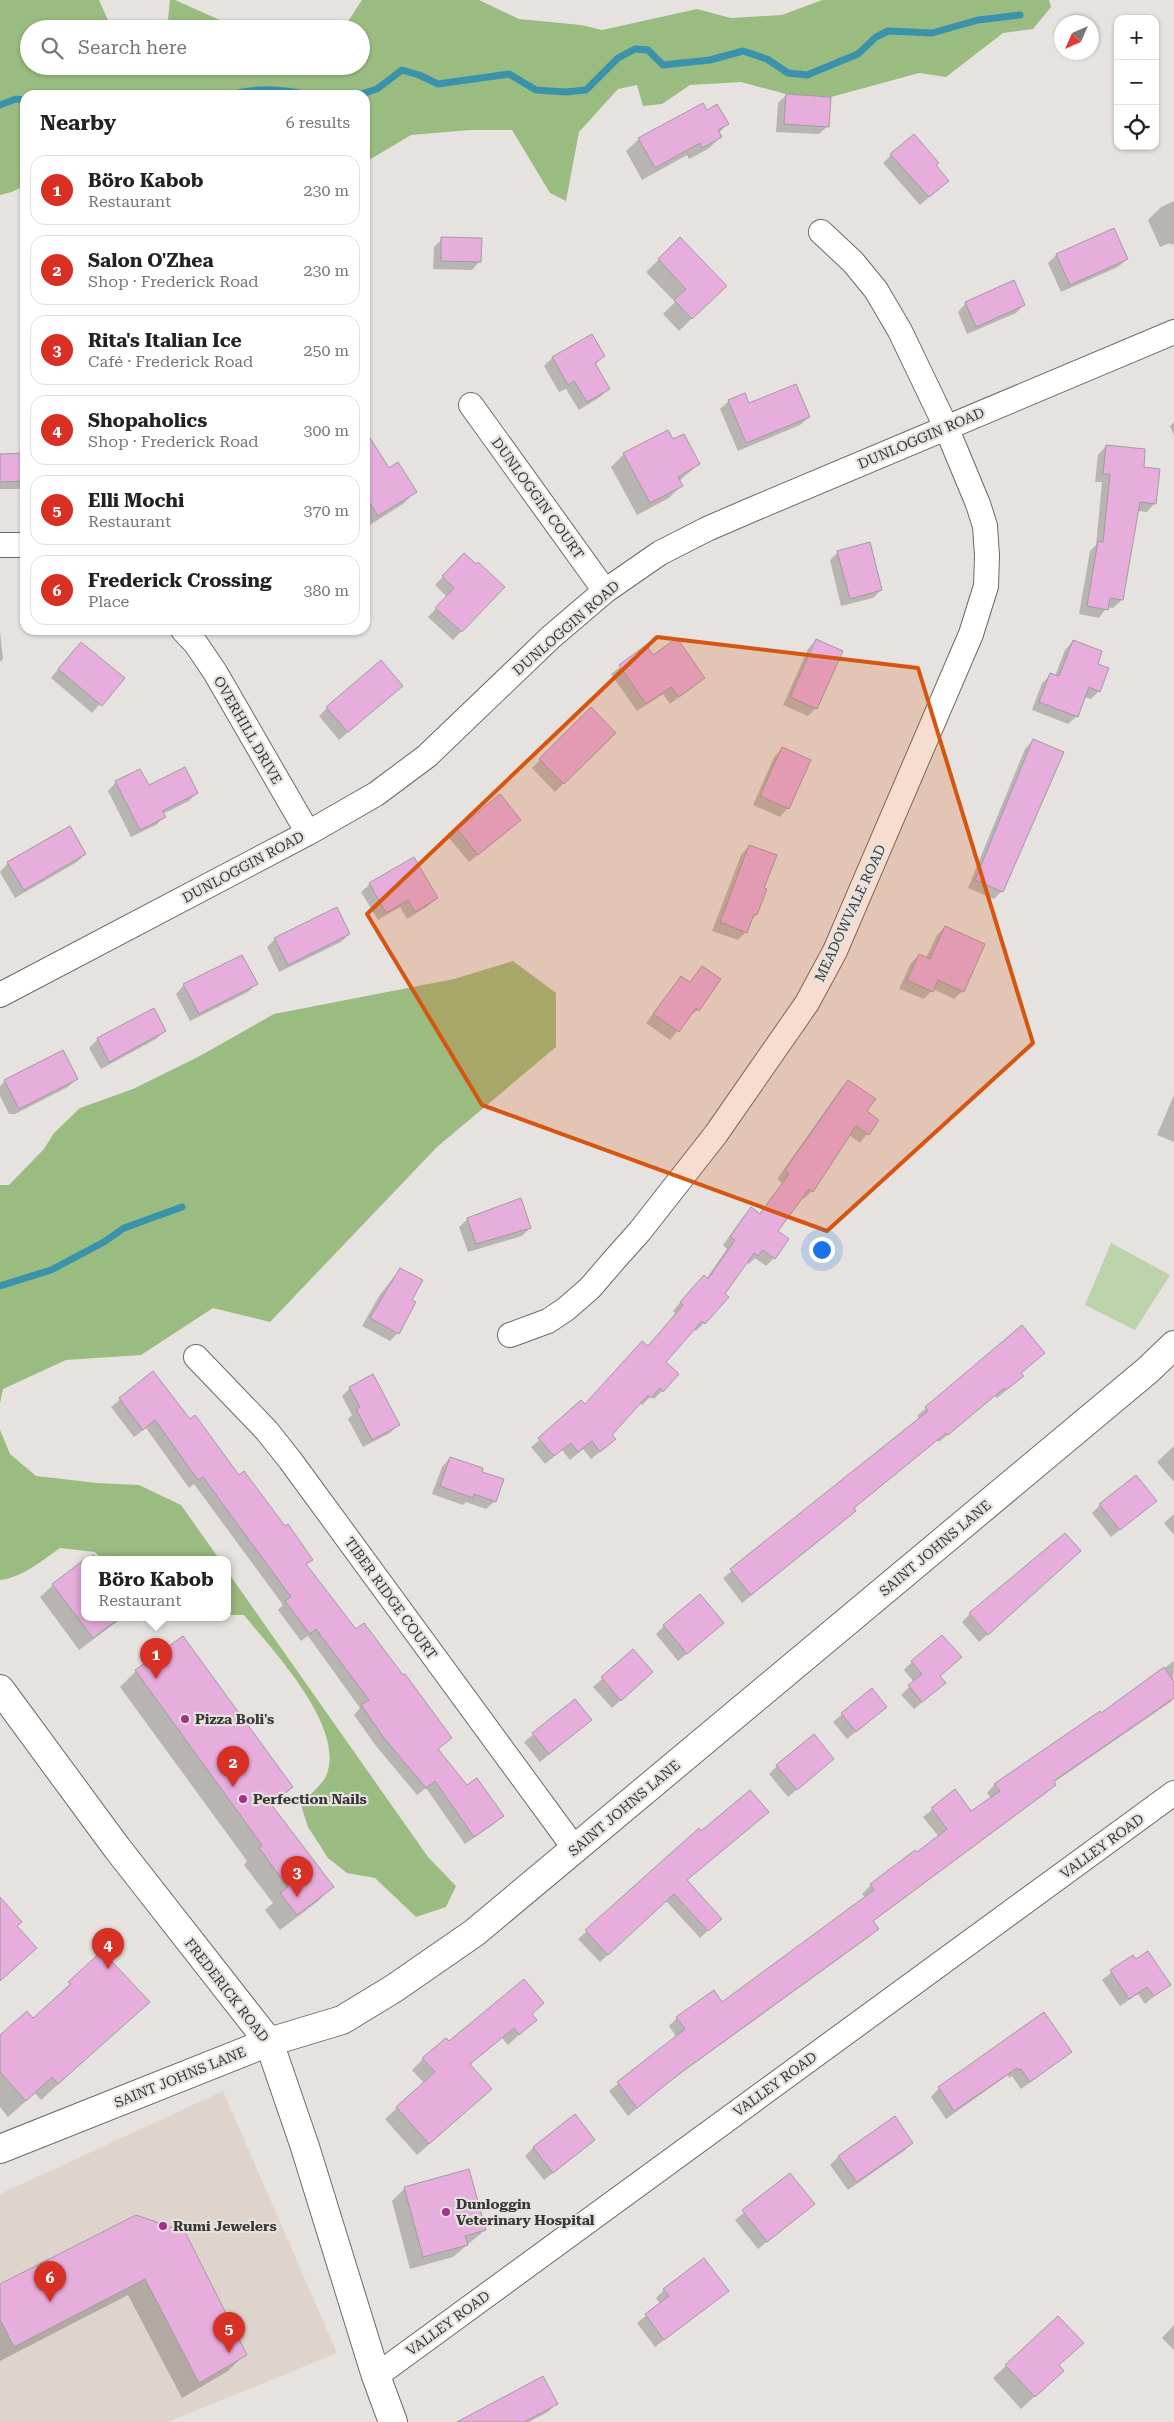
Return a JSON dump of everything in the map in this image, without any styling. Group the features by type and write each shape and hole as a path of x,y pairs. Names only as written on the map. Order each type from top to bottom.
{"street":[{"name":"MEADOWVALE ROAD","path":"510,1335 548,1321 566,1309 590,1288 640,1231 716,1134 808,1003 836,951 971,634 986,586 987,556 984,526 978,504 946,427 900,331 876,290 853,262 821,232"},
{"name":"DUNLOGGIN ROAD","path":"0,995 308,834 376,794 427,756 552,637 605,591 660,553 707,529 1174,332"},
{"name":"DUNLOGGIN COURT","path":"471,405 605,591"},
{"path":"0,545 20,545"},
{"name":"OVERHILL DRIVE","path":"188,635 215,672 308,834"},
{"name":"SAINT JOHNS LANE","path":"0,2149 269,2042 342,2020 393,1989 474,1933 1140,1376 1174,1345"},
{"name":"TIBER RIDGE COURT","path":"196,1357 267,1431 295,1466 575,1849"},
{"name":"FREDERICK ROAD","path":"0,1689 117,1848 269,2042 305,2147 376,2376 393,2422"},
{"name":"VALLEY ROAD","path":"376,2376 1174,1793"}],"highlighted area":[{"path":"657,637 918,668 1033,1043 827,1231 482,1105 367,914"}],"shaded area":[{"path":"223,2091 337,2353 168,2422 0,2422 0,2194"}],"green space":[{"path":"0,0 99,0 108,20 20,20 20,75 370,75 370,20 349,20 362,0 479,0 519,19 581,25 602,30 697,9 731,18 782,15 822,0 1049,0 1051,7 1033,29 1003,33 946,77 919,73 831,97 786,94 741,82 690,85 662,104 643,106 637,85 618,89 579,132 566,201 550,193 512,130 470,130 411,135 370,159 370,90 20,90 20,188 0,195"},
{"path":"170,0 175,0 220,20 168,20"},
{"path":"513,961 556,993 556,1047 437,1147 270,1322 213,1308 141,1355 66,1360 3,1389 0,1403 0,1185 9,1185 44,1149 54,1133 80,1108 133,1089 198,1057 274,1014 454,979"},
{"path":"1111,1243 1170,1275 1135,1330 1085,1305"},
{"path":"0,1430 10,1454 36,1476 97,1483 139,1485 181,1505 217,1556 98,1556 95,1552 60,1548 24,1572 8,1579 0,1580"},
{"path":"231,1577 428,1857 456,1886 446,1907 416,1917 375,1878 347,1873 328,1858 308,1827 301,1805 322,1783 326,1776 330,1757 326,1736 317,1713 303,1691 272,1648 244,1615 231,1615"}],"building":[{"path":"786,94 831,97 829,127 784,124"},
{"path":"703,103 707,110 717,104 729,124 718,130 722,137 702,148 700,143 655,168 638,138"},
{"path":"914,134 939,163 936,165 949,181 929,197 890,154"},
{"path":"1114,228 1128,259 1070,285 1056,254"},
{"path":"441,237 482,238 481,262 441,261"},
{"path":"680,237 727,286 692,319 674,300 686,289 658,259"},
{"path":"1014,280 1025,305 976,327 965,302"},
{"path":"592,334 605,356 595,363 610,389 587,402 574,381 568,385 552,357"},
{"path":"796,384 810,417 746,443 728,400 745,393 749,403"},
{"path":"668,430 673,439 684,434 700,464 678,477 683,486 650,503 623,453"},
{"path":"370,438 389,468 398,462 417,492 378,516 370,503"},
{"path":"1106,445 1145,449 1144,467 1160,469 1156,504 1140,502 1123,600 1110,598 1108,610 1087,606 1098,541 1103,542 1110,474 1103,474"},
{"path":"20,453 20,481 0,482 0,454"},
{"path":"870,542 882,590 850,599 837,551"},
{"path":"464,553 476,564 478,562 505,587 462,632 435,608 454,588 442,576"},
{"path":"677,638 705,678 679,697 671,687 646,704 619,665 646,645 653,655"},
{"path":"816,639 843,651 817,709 790,697"},
{"path":"1073,640 1102,651 1098,664 1109,668 1100,692 1089,687 1078,717 1039,702 1050,673 1059,676"},
{"path":"81,642 125,678 102,706 58,669"},
{"path":"381,660 403,686 348,732 326,707"},
{"path":"591,707 616,733 564,784 539,759"},
{"path":"1033,739 1064,752 1003,892 975,880"},
{"path":"782,747 811,760 789,809 760,796"},
{"path":"185,767 198,793 162,811 166,817 140,830 115,781 140,769 149,785"},
{"path":"500,794 521,820 478,855 457,829"},
{"path":"70,826 86,854 24,890 7,862"},
{"path":"749,845 777,855 764,888 767,889 757,915 754,914 747,933 720,922"},
{"path":"414,857 438,898 415,912 408,900 386,913 369,883"},
{"path":"337,907 350,934 288,965 274,938"},
{"path":"945,926 985,944 964,992 938,980 933,992 907,980 919,954 930,959"},
{"path":"242,955 258,984 199,1014 183,984"},
{"path":"702,966 721,979 699,1011 696,1008 679,1032 653,1014 681,976 690,982"},
{"path":"154,1008 166,1031 109,1062 97,1038"},
{"path":"63,1050 78,1079 19,1109 4,1080"},
{"path":"848,1080 876,1099 867,1111 879,1120 869,1135 856,1126 813,1192 809,1189 778,1231 789,1239 775,1259 763,1250 758,1256 754,1253 725,1294 729,1297 705,1324 702,1321 666,1362 679,1374 663,1392 660,1388 651,1398 648,1395 612,1435 616,1439 600,1452 592,1441 578,1452 571,1443 554,1456 538,1438 581,1400 585,1404 642,1341 648,1346 683,1305 680,1302 704,1275 708,1279 735,1240 730,1237 751,1207 760,1214 789,1174 785,1170"},
{"path":"521,1198 531,1228 476,1244 467,1218"},
{"path":"400,1268 423,1280 412,1300 416,1302 399,1334 370,1318"},
{"path":"1022,1325 1045,1353 1021,1373 1024,1376 1006,1390 1004,1388 948,1435 946,1433 854,1508 856,1511 751,1595 730,1569 928,1411 925,1407"},
{"path":"153,1371 190,1419 195,1415 239,1475 244,1471 285,1526 288,1524 313,1560 306,1564 356,1629 364,1623 403,1675 405,1674 452,1738 438,1749 467,1785 477,1778 504,1816 474,1837 435,1781 426,1788 384,1738 361,1705 369,1700 316,1629 310,1634 285,1601 291,1597 203,1477 198,1480 155,1420 143,1430 119,1398"},
{"path":"373,1374 400,1425 372,1440 356,1409 360,1407 349,1387"},
{"path":"450,1457 483,1468 482,1472 504,1479 496,1502 474,1494 473,1498 440,1486"},
{"path":"1136,1475 1157,1501 1120,1530 1099,1504"},
{"path":"1065,1533 1081,1551 988,1635 969,1613"},
{"path":"81,1562 81,1621 116,1621 93,1638 52,1584"},
{"path":"700,1594 724,1623 687,1654 663,1625"},
{"path":"942,1635 962,1657 940,1676 946,1683 922,1702 908,1685 922,1674 911,1661"},
{"path":"183,1636 293,1787 271,1804 334,1887 297,1915 280,1893 288,1887 259,1848 262,1845 135,1670"},
{"path":"633,1649 653,1672 621,1701 601,1677"},
{"path":"1164,1667 1174,1682 1174,1698 1054,1781 1056,1785 873,1921 879,1929 679,2074 637,2108 617,2082 685,2029 676,2017 714,1990 722,2002 874,1890 870,1884 915,1850 917,1852 947,1829 931,1808 955,1789 971,1811 1000,1791 994,1784 1100,1711 1101,1713"},
{"path":"872,1688 887,1707 856,1732 841,1713"},
{"path":"575,1699 592,1720 549,1754 532,1733"},
{"path":"814,1734 834,1759 797,1790 776,1765"},
{"path":"750,1790 769,1812 687,1880 722,1919 708,1931 674,1894 608,1955 585,1930 699,1828 701,1831"},
{"path":"0,1897 22,1922 17,1926 37,1948 0,1981"},
{"path":"102,1951 150,2002 58,2084 52,2077 26,2101 0,2072 0,2035 27,2011 33,2018 71,1984 68,1982"},
{"path":"1148,1951 1171,1985 1154,1996 1147,1987 1129,1999 1110,1970 1133,1955 1136,1959"},
{"path":"524,1979 544,2003 532,2014 537,2020 519,2035 514,2028 470,2064 492,2089 429,2144 396,2107 435,2072 422,2058 446,2038 449,2041"},
{"path":"1044,2012 1072,2052 1030,2082 1021,2069 1018,2070 1017,2068 954,2111 938,2087"},
{"path":"575,2114 595,2140 553,2173 533,2147"},
{"path":"895,2116 913,2143 857,2182 838,2156"},
{"name":"Dunloggin Veterinary Hospital","path":"469,2169 486,2230 465,2236 468,2245 423,2257 404,2187"},
{"path":"790,2173 815,2204 767,2242 742,2210"},
{"path":"136,2215 185,2232 247,2355 199,2383 145,2279 14,2347 0,2319 0,2284"},
{"path":"704,2258 729,2291 664,2340 645,2314 669,2296 663,2289"},
{"path":"1058,2316 1084,2343 1059,2365 1064,2371 1035,2397 1005,2365"},
{"path":"543,2376 558,2404 524,2422 457,2422"}],"waterway":[{"path":"370,91 377,89 402,70 419,75 438,84 509,74 536,90 566,92 586,90 618,58 635,49 648,50 663,65 710,60 743,51 767,59 788,73 807,75 858,54 876,37 888,31 932,33 978,20 1020,15"},
{"path":"0,105 20,99"},
{"path":"0,1286 51,1270 104,1242 124,1228 182,1207"}],"place":[{"name":"Böro Kabob","path":"156,1679"},
{"name":"Pizza Boli's","path":"185,1719"},
{"name":"Salon O'Zhea","path":"233,1787"},
{"name":"Perfection Nails","path":"243,1799"},
{"name":"Rita's Italian Ice","path":"297,1897"},
{"name":"Shopaholics","path":"108,1969"},
{"name":"Dunloggin Veterinary Hospital","path":"446,2212"},
{"name":"Rumi Jewelers","path":"163,2226"},
{"name":"Frederick Crossing","path":"50,2302"},
{"name":"Elli Mochi","path":"229,2353"}]}
